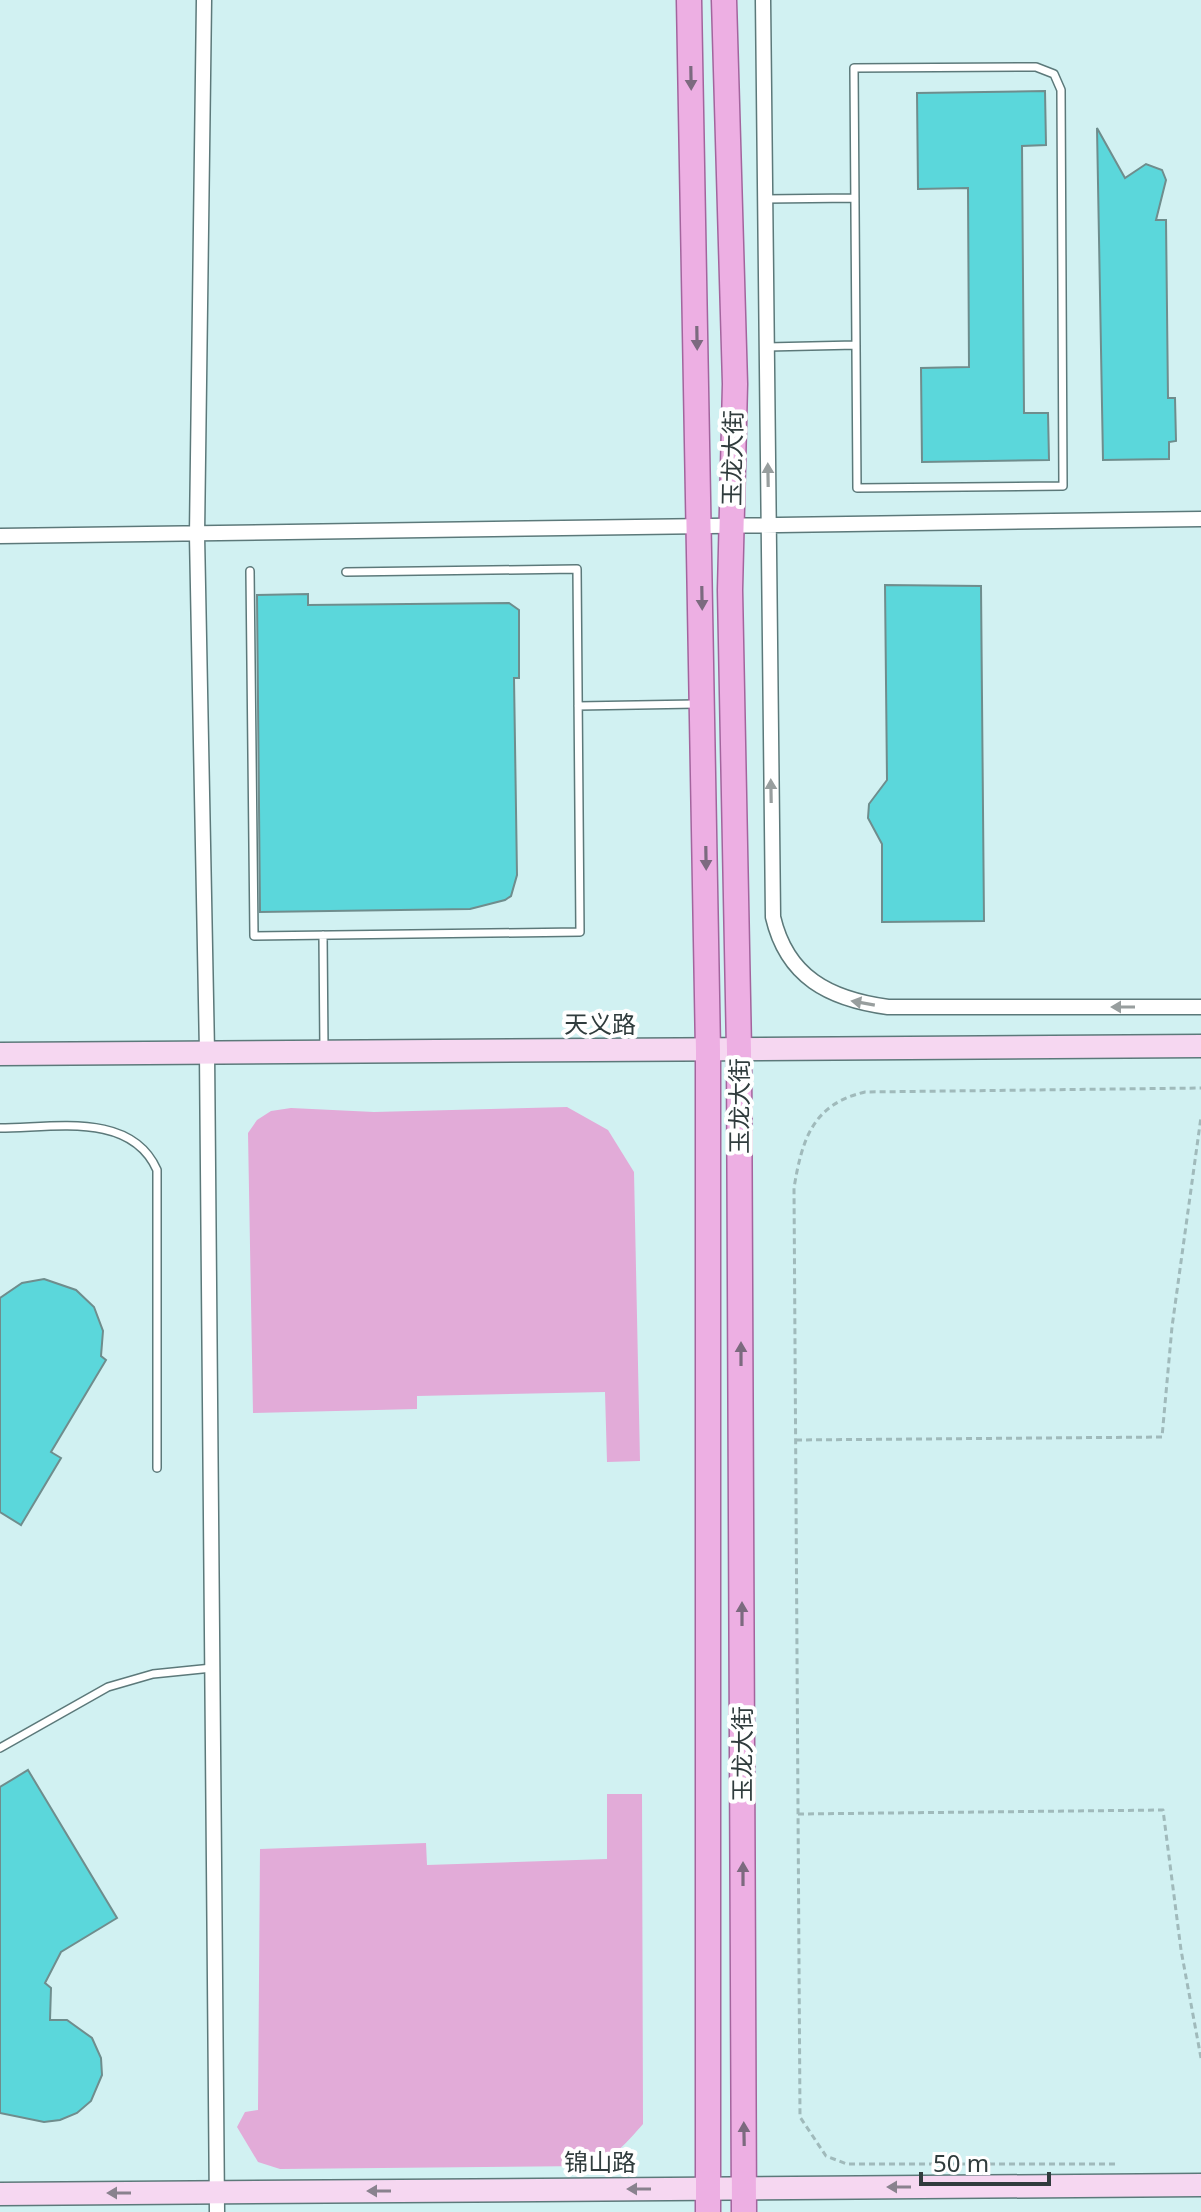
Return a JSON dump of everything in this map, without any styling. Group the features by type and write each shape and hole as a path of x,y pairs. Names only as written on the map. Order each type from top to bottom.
{"main road":[{"name":"玉龙大街","path":"689,0 701,528 708,1051 708,2200"},
{"name":"玉龙大街","path":"724,0 735,384 731,528 739,1050 744,2200"},
{"name":"天义路","path":"0,1054 1201,1046"},
{"name":"锦山路","path":"0,2194 217,2202 744,2200 1201,2185"}],"street":[{"path":"204,0 197,535 207,1052 217,2202"},
{"path":"763,0 773,917 779,943 805,976 826,991 854,1003 888,1007 1201,1007"},
{"path":"0,536 1201,519"}],"lane":[{"path":"1036,67 1054,74 1061,90 1063,486 857,488 856,345 854,68 1036,67"},
{"path":"765,199 855,198"},
{"path":"767,347 856,345"},
{"path":"250,571 254,936 580,932 577,569 346,572"},
{"path":"578,706 703,704"},
{"path":"323,935 324,1052"},
{"path":"0,1128 104,1127 126,1135 148,1151 157,1170 157,1468"},
{"path":"0,1748 108,1687 153,1674 212,1668"}],"path":[{"path":"1124,2164 847,2164 826,2156 800,2117 794,1188 800,1152 814,1123 841,1098 865,1092 1201,1088"},
{"path":"796,1440 1162,1437 1180,1264 1201,1117"},
{"path":"798,1814 1163,1810 1181,1950 1201,2058"}],"shaded area":[{"path":"567,1107 608,1130 634,1172 640,1461 607,1462 605,1392 417,1396 417,1409 253,1413 248,1133 257,1120 271,1111 291,1108 374,1112"},
{"path":"607,1794 642,1794 643,2124 631,2137 611,2155 587,2166 280,2169 258,2162 237,2127 245,2112 258,2110 260,1849 426,1843 427,1865 607,1859"}],"building":[{"path":"1045,91 1046,145 1022,146 1024,413 1048,413 1049,460 922,462 921,368 969,367 968,188 918,189 917,93"},
{"path":"1097,128 1125,178 1146,164 1162,170 1166,180 1156,220 1166,220 1168,398 1175,398 1176,441 1169,442 1169,459 1103,460"},
{"path":"885,585 981,586 984,921 882,922 882,844 868,818 869,804 887,780"},
{"path":"308,594 308,605 509,603 519,610 519,678 514,678 517,875 511,896 505,900 470,909 260,912 257,595"},
{"path":"44,1279 76,1290 94,1307 103,1331 101,1356 106,1360 51,1452 61,1458 21,1525 0,1512 0,1298 22,1283"},
{"path":"28,1770 117,1918 61,1952 45,1983 51,1988 50,2020 67,2020 92,2038 101,2058 102,2075 91,2101 77,2113 44,2122 0,2113 0,1787"}]}
